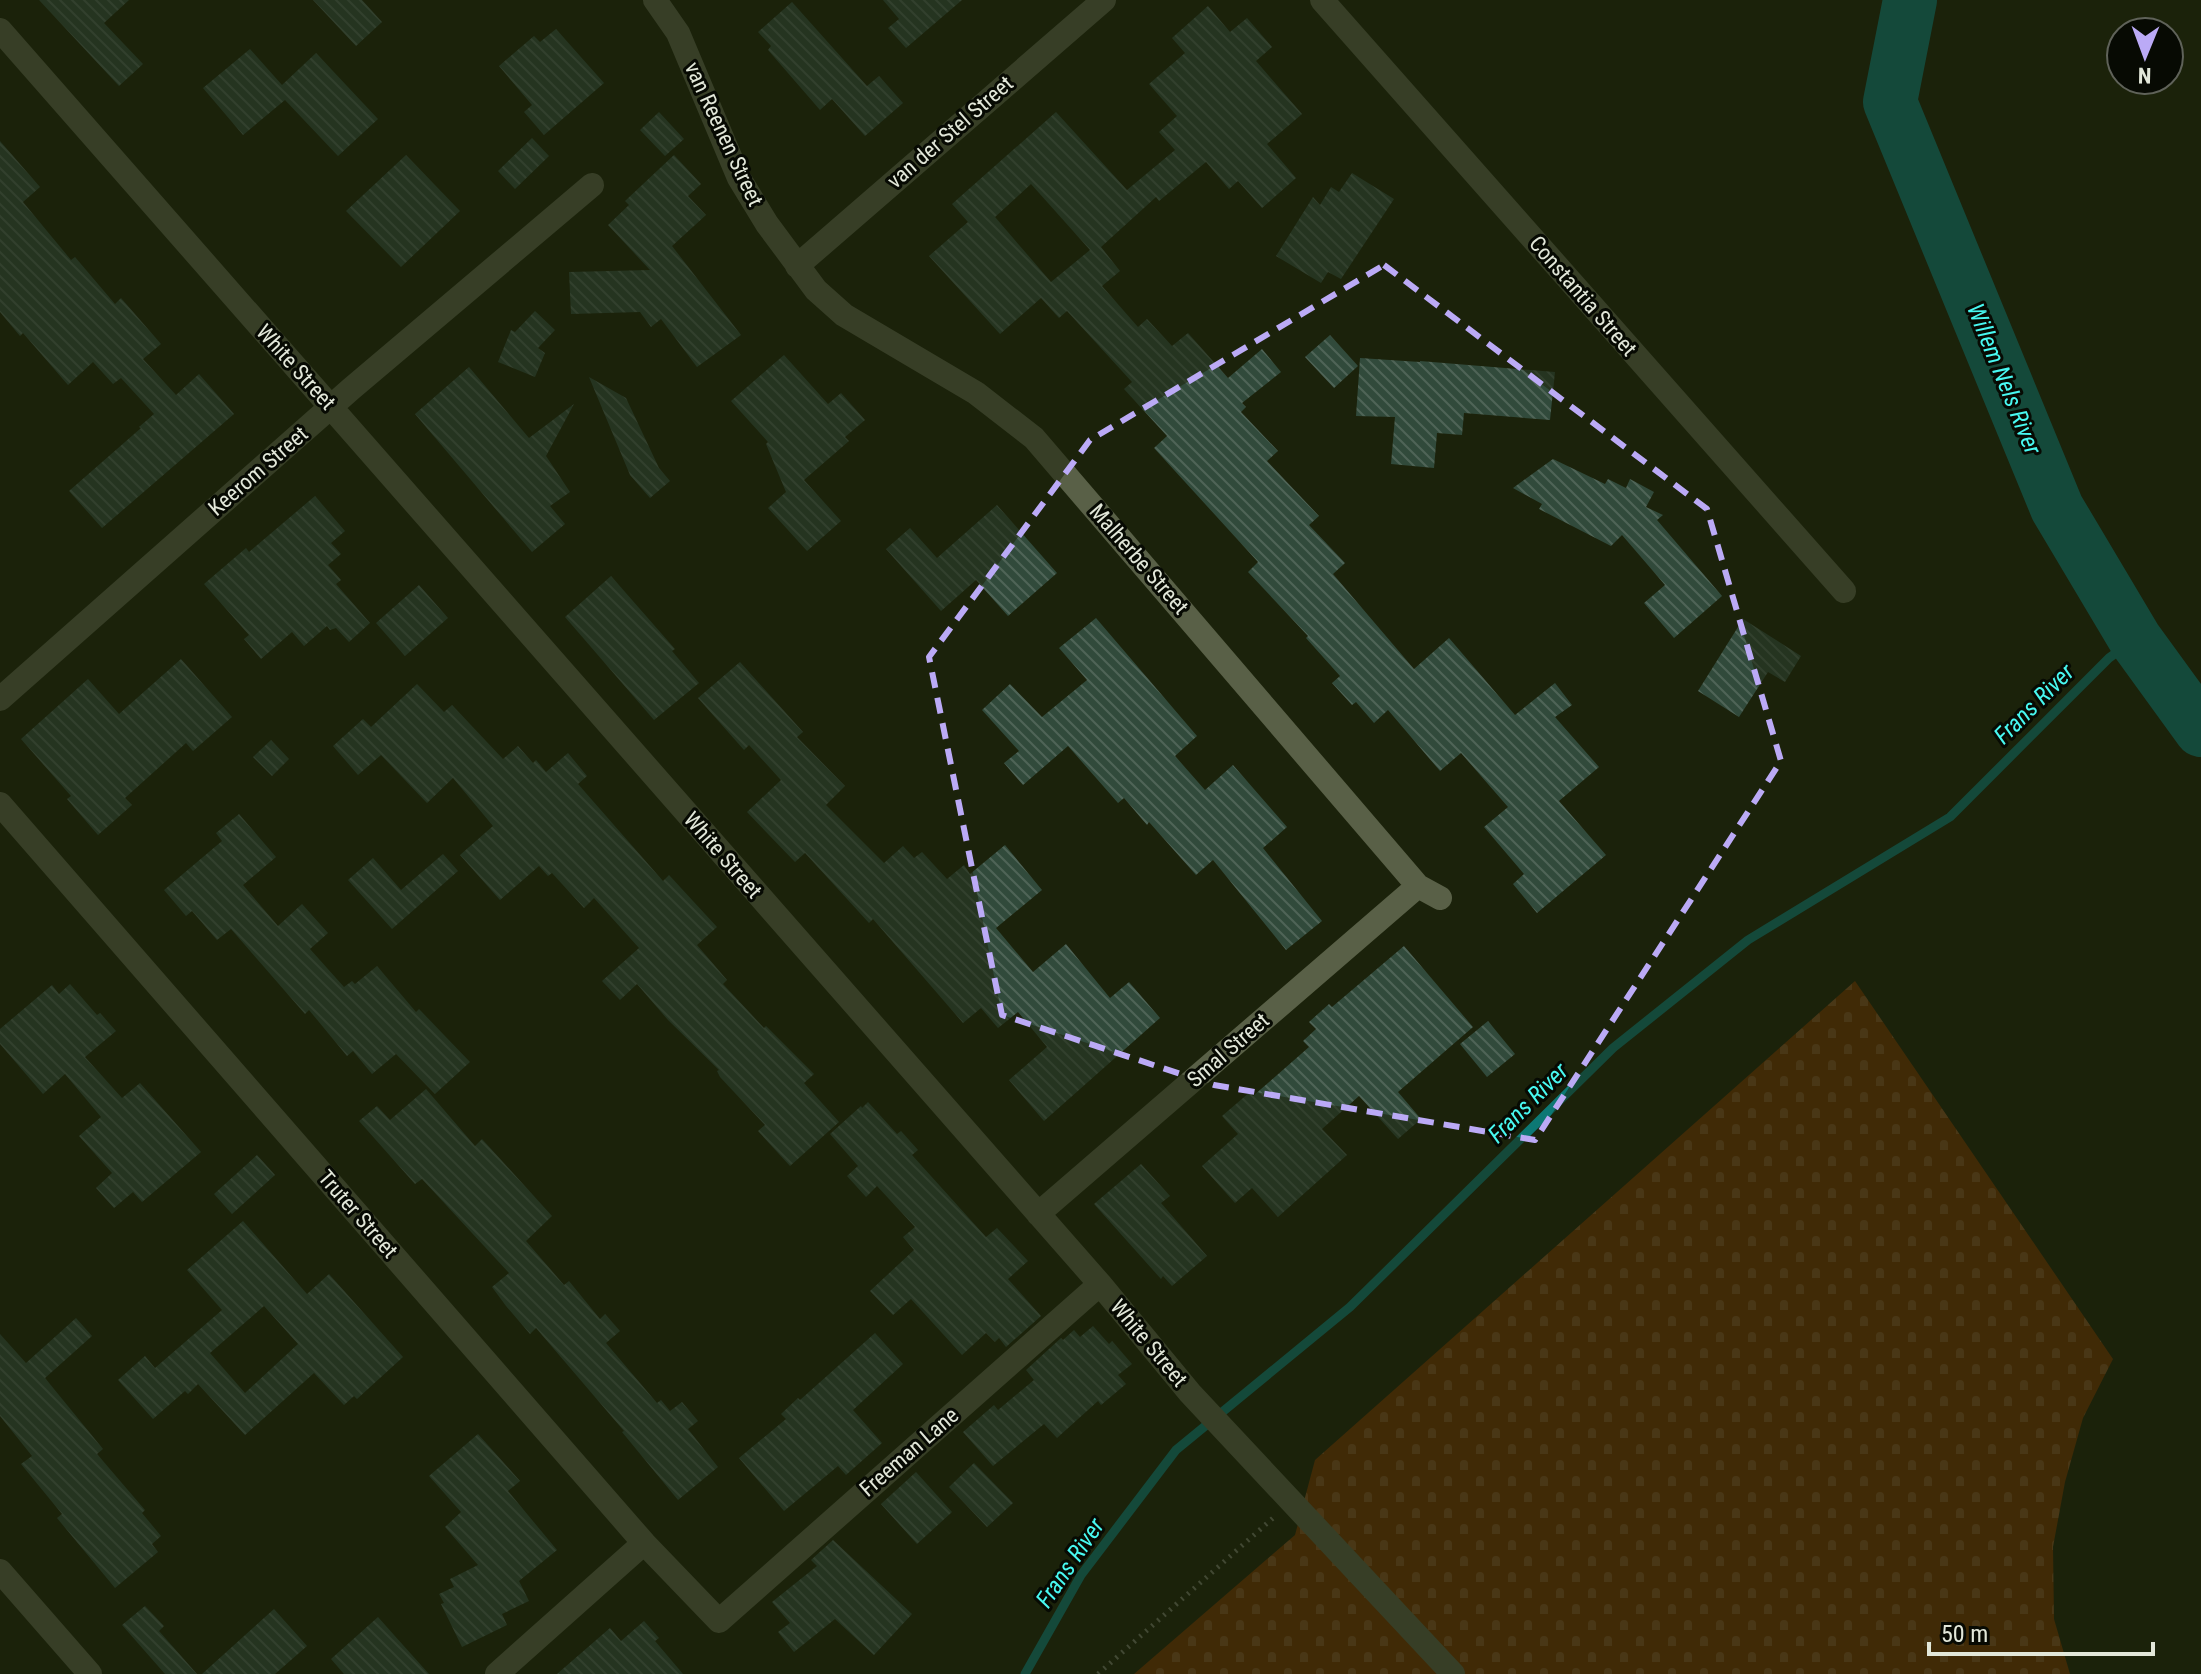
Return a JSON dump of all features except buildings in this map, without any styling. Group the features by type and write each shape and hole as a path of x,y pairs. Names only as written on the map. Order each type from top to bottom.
{"street":[{"name":"van Reenen Street","path":"655,0 678,33 739,178 797,266"},
{"name":"van der Stel Street","path":"797,266 1104,0"},
{"name":"Constantia Street","path":"1322,0 1844,591"},
{"name":"White Street","path":"0,30 1100,1284 1190,1393 1453,1674"},
{"name":"Keerom Street","path":"0,699 331,407 592,185"},
{"name":"Malherbe Street","path":"797,266 816,290 844,315 976,393 1034,438 1418,886 1440,898"},
{"name":"Truter Street","path":"0,804 644,1543 719,1621"},
{"name":"Smal Street","path":"1038,1214 1418,886"},
{"name":"Freeman Lane","path":"719,1621 1100,1284"},
{"path":"497,1674 644,1543"},
{"path":"0,1571 90,1674"}],"path":[{"path":"1098,1674 1291,1501"}],"highlighted area":[{"path":"1384,265 1707,509 1781,761 1535,1140 1214,1085 1002,1015 929,657 1090,440"}],"green space":[{"path":"1855,981 2113,1359 2083,1418 2065,1482 2053,1547 2054,1619 2070,1674 1134,1674 1295,1535 1315,1460"}],"waterway":[{"name":"Willem Nels River","path":"1910,0 1890,102 2057,508 2135,639 2201,730"},
{"name":"Frans River","path":"1025,1674 1081,1575 1176,1450 1350,1307 1613,1048 1748,940 1950,817 2109,658 2135,639"}]}
